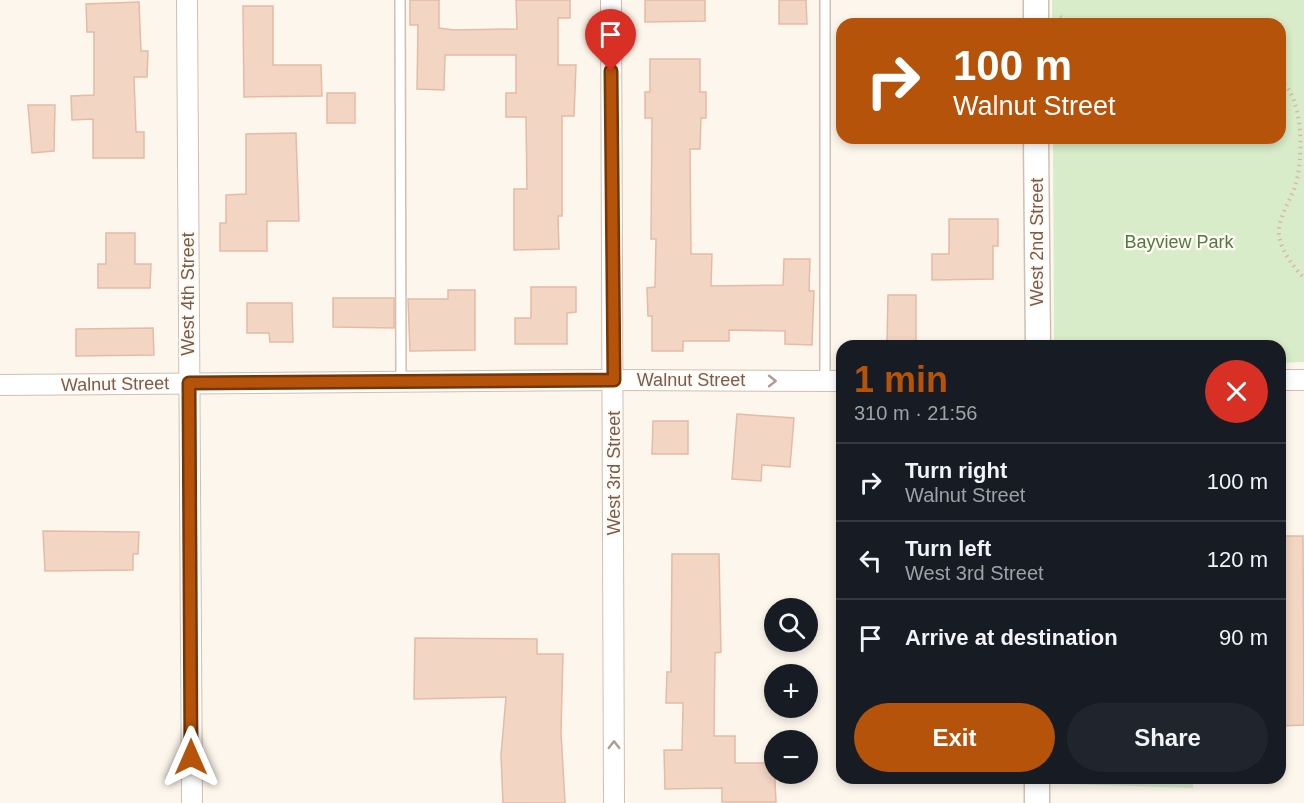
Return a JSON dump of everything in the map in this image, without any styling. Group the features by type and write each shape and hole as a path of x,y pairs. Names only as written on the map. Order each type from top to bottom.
{"street":[{"name":"West 4th Street","path":"187,0 192,803"},
{"name":"West 3rd Street","path":"611,0 614,803"},
{"path":"1036,0 1036,18"},
{"name":"West 2nd Street","path":"1036,144 1038,340"},
{"path":"1286,380 1304,380"},
{"name":"Walnut Street","path":"0,385 401,381 833,381"},
{"path":"1037,784 1037,803"}],"lane":[{"path":"400,0 401,381"},
{"path":"825,0 833,381"}],"path":[{"path":"1286,86 1294,93 1301,133 1296,185 1280,224 1279,236 1289,259 1304,278"}],"green space":[{"name":"Bayview Park","path":"1052,0 1304,0 1304,362 1286,363 1286,340 1054,340 1053,144 1286,144 1286,18 1052,18"},
{"path":"1069,784 1193,784 1193,788"}],"building":[{"path":"410,0 439,0 439,28 454,30 517,29 516,0 570,0 570,18 558,18 558,65 576,65 574,116 562,116 562,216 558,216 559,249 514,250 514,189 527,189 526,117 506,117 506,93 516,93 516,55 445,55 444,90 417,89 418,25 410,25"},
{"path":"645,0 705,0 705,21 645,22"},
{"path":"779,0 806,0 807,24 779,24"},
{"path":"139,2 141,51 148,51 147,77 134,77 136,132 144,132 144,158 93,158 93,119 72,120 71,96 94,95 94,32 87,32 86,4"},
{"path":"243,6 273,6 273,65 321,65 322,96 244,97"},
{"path":"650,59 700,59 700,92 706,92 706,118 701,118 700,149 690,149 691,254 712,254 711,286 783,285 784,259 810,259 809,291 814,291 812,345 785,344 785,331 729,330 729,341 683,341 683,351 652,351 652,316 648,316 647,288 655,287 656,239 651,239 652,118 645,118 645,92 650,92"},
{"path":"327,93 355,93 355,123 327,123"},
{"path":"28,105 55,105 54,151 32,153"},
{"path":"296,133 299,221 267,221 267,251 220,251 220,223 226,223 226,195 246,194 246,134"},
{"path":"949,219 998,219 998,246 993,246 993,279 932,280 932,254 949,254"},
{"path":"106,233 135,233 135,264 151,264 150,288 98,288 98,264 106,264"},
{"path":"531,287 576,287 576,312 567,313 567,344 515,344 515,318 531,318"},
{"path":"448,290 475,290 475,350 410,351 408,299 448,299"},
{"path":"888,295 916,295 916,340 887,340"},
{"path":"333,298 394,298 394,328 333,327"},
{"path":"247,303 292,303 293,342 270,342 269,333 247,333"},
{"path":"153,328 154,355 76,356 76,329"},
{"path":"737,414 794,418 790,467 762,465 761,481 732,479"},
{"path":"653,421 688,421 688,454 652,454"},
{"path":"43,531 139,532 138,554 133,554 133,570 45,571"},
{"path":"1286,536 1303,536 1304,725 1286,726"},
{"path":"672,554 719,554 721,652 715,653 714,736 735,736 735,763 764,763 764,784 775,784 776,802 722,802 722,788 665,789 664,750 682,750 683,703 666,703 667,672 671,672"},
{"path":"415,638 537,639 537,654 563,654 561,732 565,803 503,803 501,755 506,697 414,699"}],"route":[{"path":"191,757 189,383 614,380 611,71"}]}
